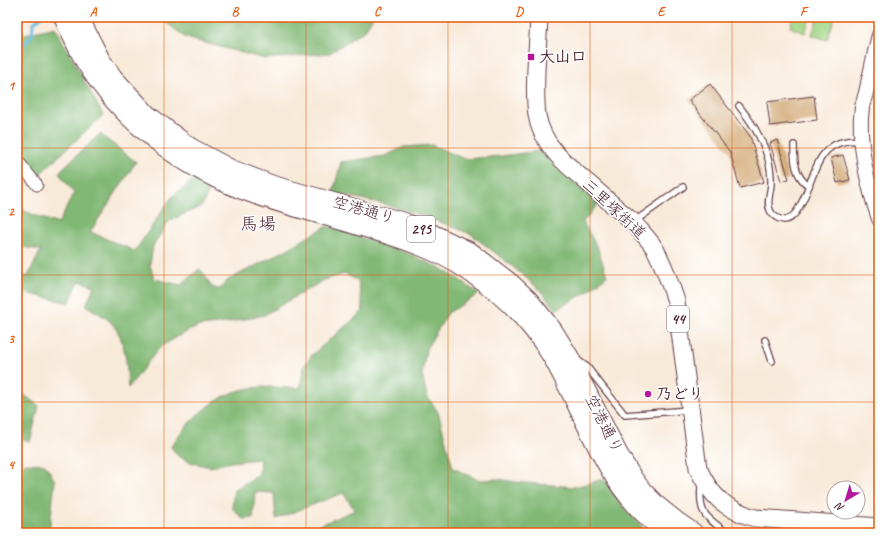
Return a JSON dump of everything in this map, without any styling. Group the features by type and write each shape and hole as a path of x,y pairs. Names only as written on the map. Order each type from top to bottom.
{"highway":[{"name":"空港通り","path":"63,17 84,61 120,108 141,128 183,160 218,180 257,196 398,238 444,256 484,282 500,295 537,334 552,358 601,454 621,488 649,520 666,533"},
{"name":"空港通り","path":"79,17 101,60 113,77 148,115 190,147 231,169 266,182 404,222 427,231 471,252 512,284 529,300 553,330 569,356 619,455 633,478 658,506 694,533"}],"main road":[{"name":"三里塚街道","path":"539,17 536,92 537,116 541,130 559,157 633,222 654,248 668,275 676,301 698,468 708,488 719,500 741,514 755,518 879,527"}],"street":[{"path":"879,35 862,108 862,141 868,182 879,219"},
{"path":"17,160 37,185"}],"lane":[{"path":"739,106 750,120 765,148 771,183 769,209 774,217 782,220 790,218 798,210 820,158 827,150 835,144 846,141 862,141"},
{"path":"794,145 794,159 797,173 802,182 809,186"},
{"path":"633,222 683,187"},
{"path":"765,340 772,361"},
{"path":"569,356 587,366 625,415 690,410"},
{"path":"702,477 700,502 704,515 727,533"}],"green space":[{"path":"159,17 373,17 365,30 330,53 265,59 186,38"},
{"path":"793,17 810,17 805,33 790,27"},
{"path":"818,17 835,17 827,40 812,35"},
{"path":"55,27 103,115 41,173 17,182 17,36"},
{"path":"100,134 136,162 90,232 135,251 171,198 194,179 210,189 202,206 169,221 153,246 150,265 154,279 181,285 199,269 205,275 212,287 220,289 228,280 284,251 327,226 412,255 448,272 479,294 448,313 426,349 422,375 427,396 438,412 453,468 479,480 498,479 515,482 575,487 604,479 624,508 648,533 301,533 355,510 343,493 276,519 274,493 255,492 253,518 243,519 232,508 234,490 259,474 260,459 231,462 210,467 190,462 178,456 171,447 192,420 210,405 230,394 248,388 300,388 304,366 312,355 363,311 358,281 345,274 324,280 264,315 226,323 199,326 160,347 128,388 126,360 122,341 118,332 107,319 86,306 94,286 79,281 69,303 17,291 17,278 28,276 41,250 17,246 17,212 19,209 58,224 74,193 59,173"},
{"path":"432,145 465,159 539,151 598,204 583,222 598,249 607,276 588,291 556,310 540,290 471,234 424,216 384,204 333,193 341,162 385,156 404,147"},
{"path":"17,390 39,406 30,442 17,438"},
{"path":"25,463 45,464 55,481 49,533 17,533 17,471"},
{"path":"764,528 830,533 762,533"}],"building":[{"path":"710,84 750,136 764,182 740,188 730,152 689,100"},
{"path":"814,96 817,120 770,126 767,102"},
{"path":"777,140 789,179 781,181 770,143"},
{"path":"843,155 850,180 837,183 831,158"}],"waterway":[{"path":"17,47 21,48 32,35 33,23 41,17"}],"place":[{"name":"大山口","path":"531,57"},
{"name":"乃どり","path":"648,394"}],"district":[{"name":"馬場","path":"258,224"}]}
